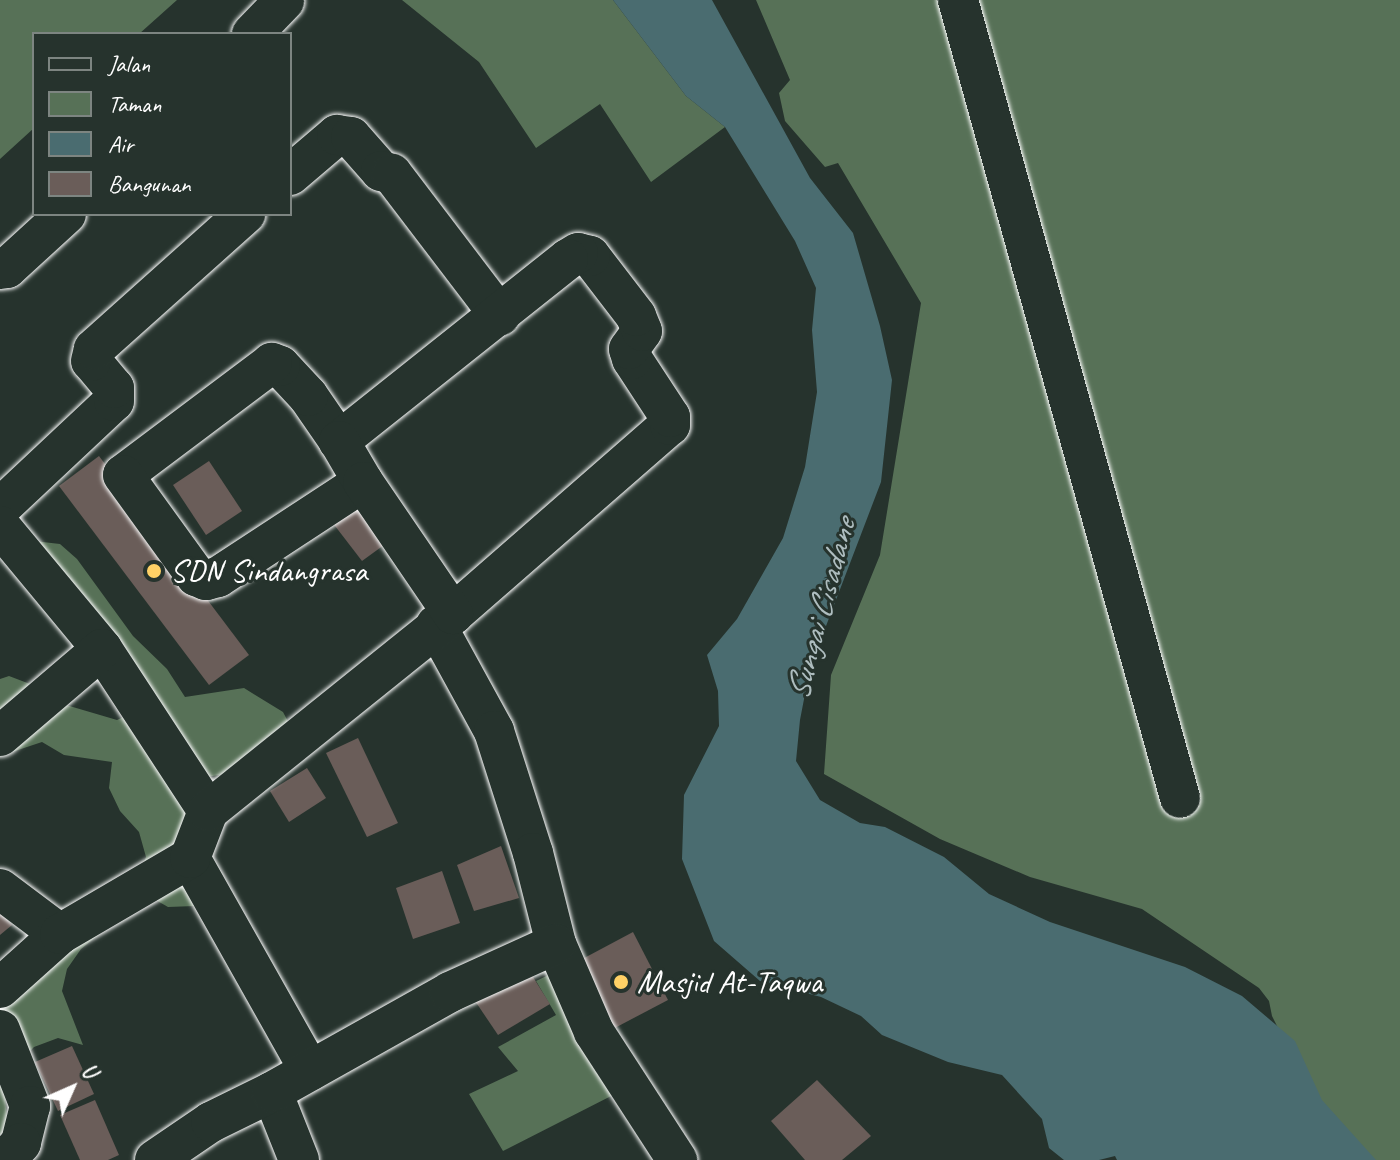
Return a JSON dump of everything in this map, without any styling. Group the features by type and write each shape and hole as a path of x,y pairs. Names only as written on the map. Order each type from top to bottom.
{"street":[{"path":"958,0 1180,798"},
{"path":"254,32 284,1"},
{"path":"292,173 337,135 351,137 381,171 392,174 500,316"},
{"path":"0,269 7,268 64,216"},
{"path":"0,508 114,401 114,388 91,361 94,349 243,216"},
{"path":"0,988 60,934 190,858 208,811 445,619 670,425 670,417 632,359 629,349 642,331 636,316 590,256 578,253 339,441"},
{"path":"363,482 218,577 206,580 196,576 123,475 264,365 272,363 280,366 308,396 339,441 445,619 494,731 533,853 556,944 594,1032 677,1160"},
{"path":"0,526 102,649 208,811"},
{"path":"0,736 102,649"},
{"path":"190,858 310,1071"},
{"path":"0,889 60,934"},
{"path":"155,1160 211,1122 272,1092 450,992 556,944"},
{"path":"0,1030 30,1106 21,1143 5,1160"},
{"path":"272,1092 299,1160"}],"green space":[{"path":"0,0 177,0 141,32 32,32 32,130 0,159"},
{"path":"402,0 613,0 686,96 725,127 651,182 600,104 536,148 479,62"},
{"path":"756,0 1400,0 1400,1160 1361,1160 1306,1084 1272,1016 1269,1001 1259,988 1142,909 1030,877 940,839 824,774 831,675 880,555 921,303 838,163 825,167 785,121 779,93 790,80"},
{"path":"34,541 60,544 77,559 133,636 167,669 185,697 244,688 283,712 294,733 257,769 206,777 195,906 168,907 147,895 81,949 67,969 62,991 83,1045 58,1038 34,1047 3,1080 8,1127 0,1135 0,993 136,881 146,857 139,832 120,811 109,788 112,762 64,755 42,742 0,756 0,679 9,676 30,684 49,700 117,720 141,709"},
{"path":"555,972 617,1093 503,1151 469,1094 518,1071 498,1047 556,1015 536,981"}],"water":[{"name":"Sungai Cisadane","path":"613,0 712,0 810,178 853,233 880,326 892,380 881,482 810,668 800,720 796,761 820,800 860,823 885,827 944,857 989,894 1050,922 1185,967 1242,996 1295,1041 1322,1100 1376,1160 1117,1160 1115,1156 1099,1160 1064,1160 1049,1148 1042,1119 1002,1075 948,1062 882,1035 861,1016 821,997 760,981 714,941 682,859 684,795 719,726 718,691 707,655 737,619 783,538 805,467 817,392 812,330 816,288 795,241 725,127 686,96"}],"building":[{"name":"SDN Sindangrasa","path":"99,456 249,655 209,685 59,486"},
{"path":"209,461 242,511 206,535 173,485"},
{"path":"364,497 395,537 362,561 332,522"},
{"path":"358,738 398,823 367,837 326,753"},
{"path":"307,768 326,798 289,822 270,791"},
{"path":"501,846 519,898 474,911 457,865"},
{"path":"442,871 460,923 413,939 396,888"},
{"path":"0,911 12,925 0,935"},
{"name":"Masjid At-Taqwa","path":"633,932 668,1000 609,1031 573,964"},
{"path":"528,969 550,1004 498,1035 471,995"},
{"path":"72,1046 94,1094 58,1111 35,1062"},
{"path":"817,1080 871,1136 842,1160 805,1160 771,1121"},
{"path":"95,1100 119,1155 108,1160 80,1160 60,1115"}],"place":[{"name":"SDN Sindangrasa","path":"154,571"},
{"name":"Masjid At-Taqwa","path":"621,982"}]}
